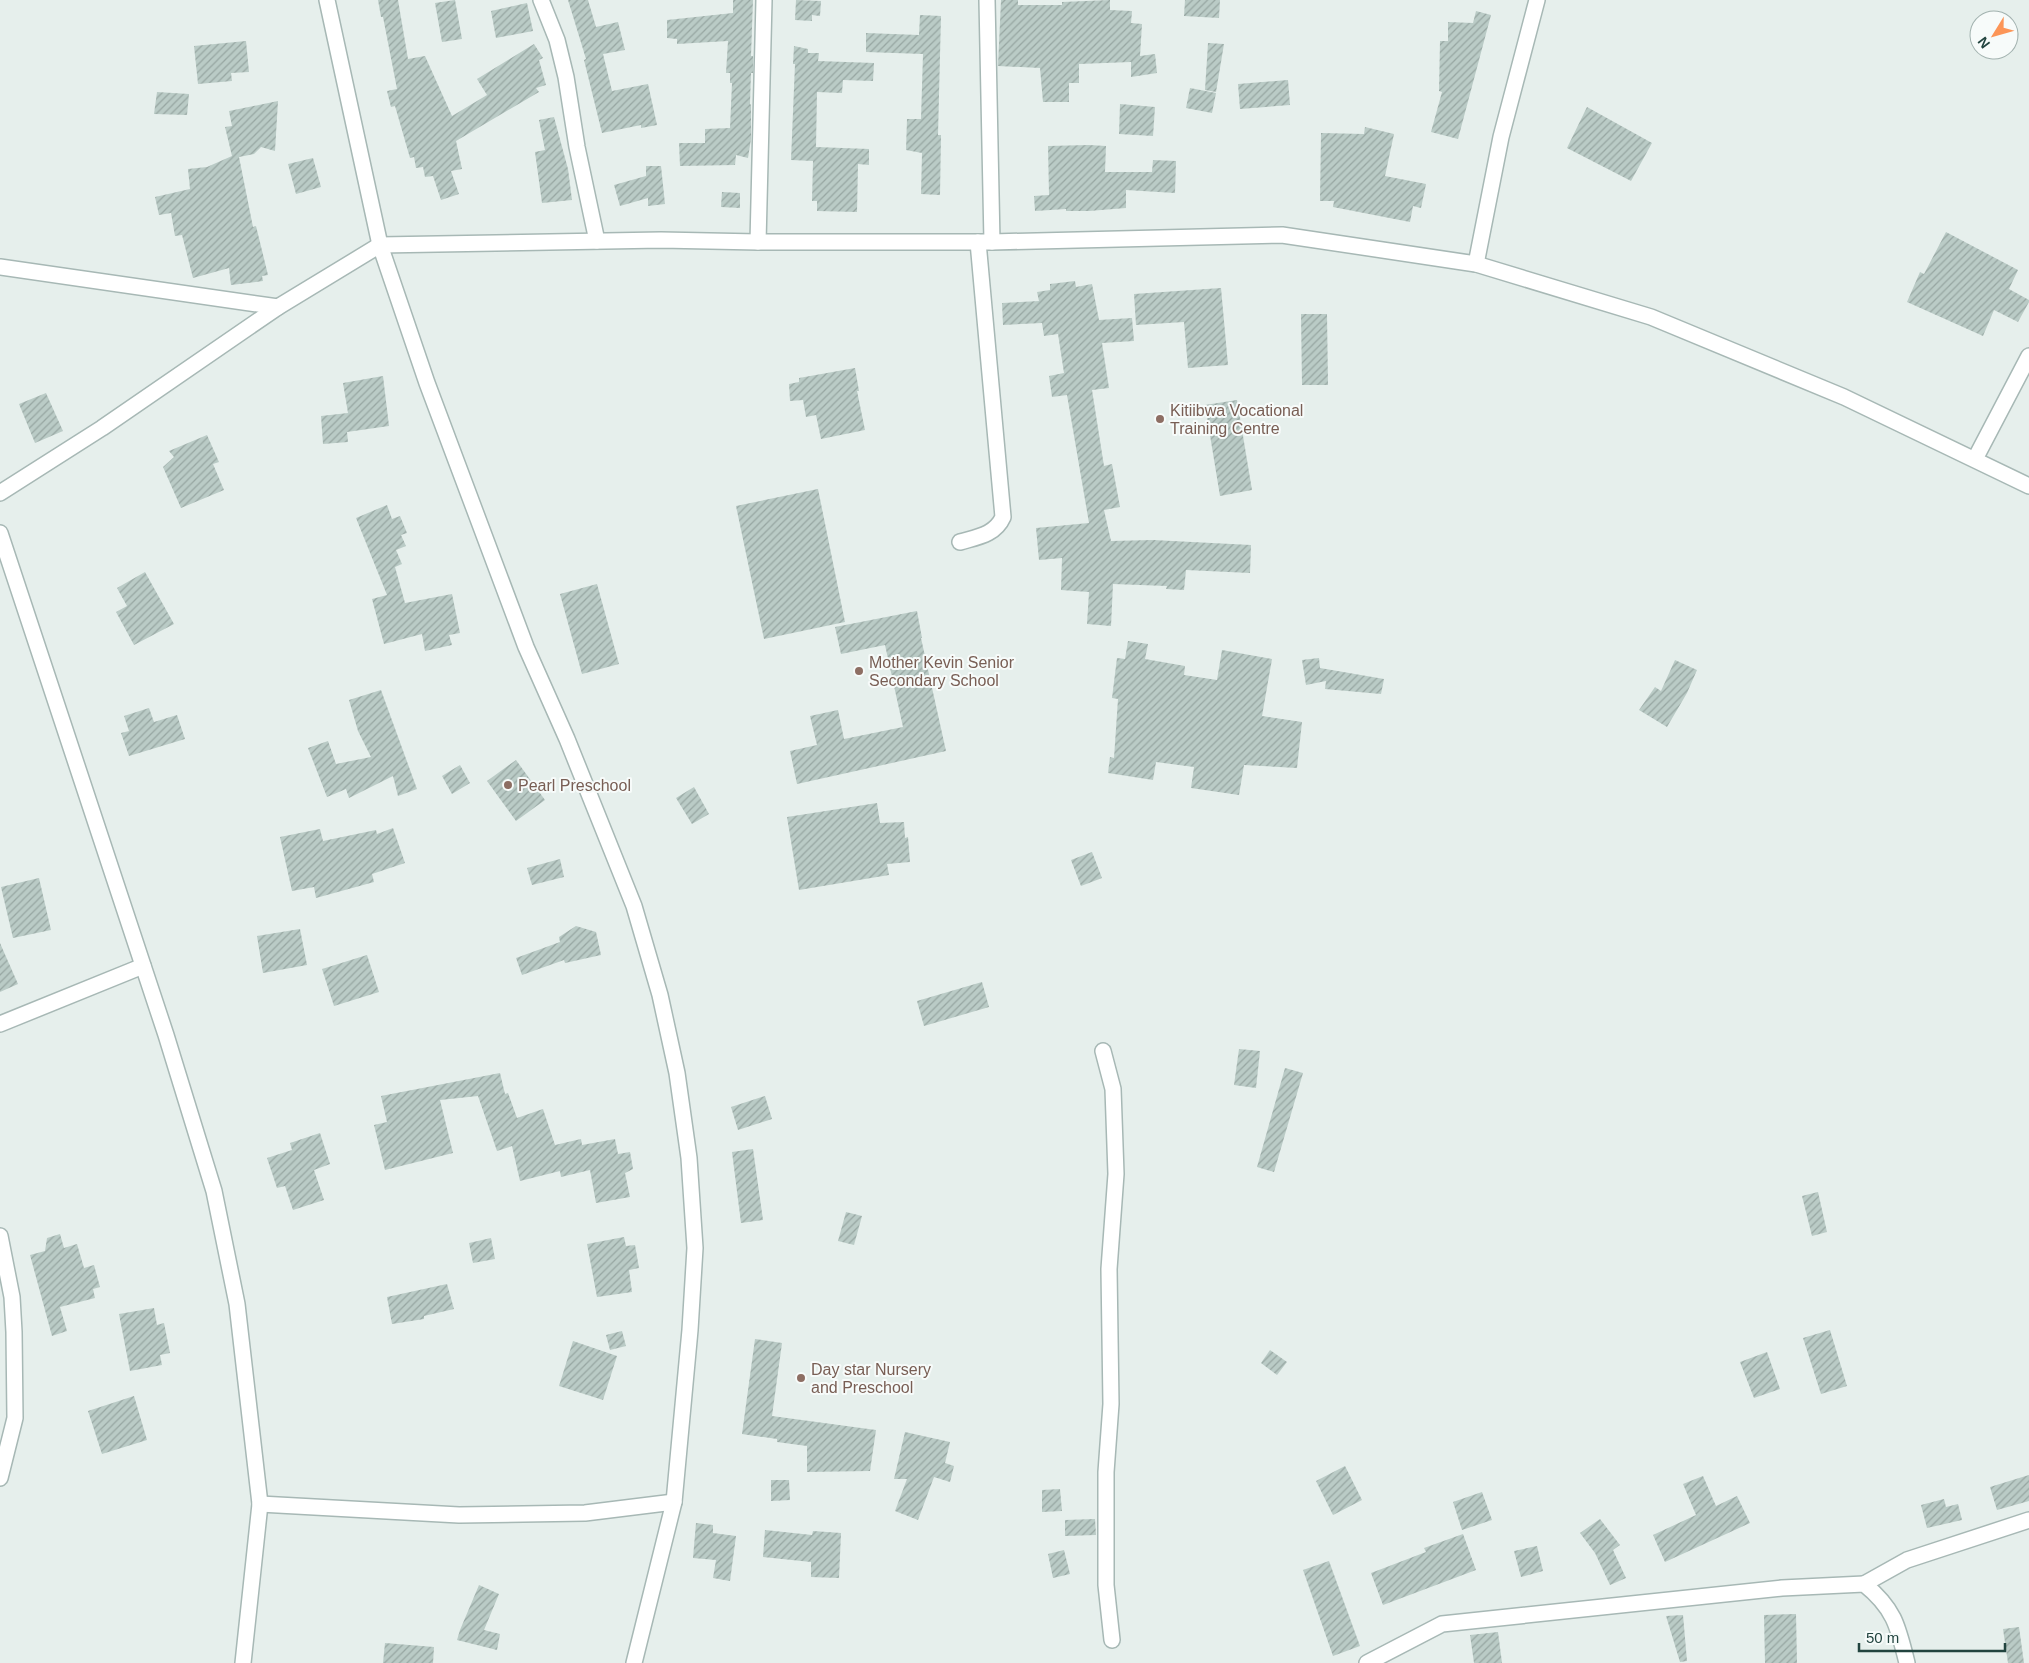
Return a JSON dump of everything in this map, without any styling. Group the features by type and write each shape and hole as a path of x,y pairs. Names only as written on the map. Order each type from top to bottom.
{"street":[{"path":"327,0 380,244 430,392 519,628 567,739 634,906 660,995 680,1092 689,1158 695,1248 690,1330 674,1502 634,1663"},
{"path":"541,0 557,40 566,77 577,147 597,241"},
{"path":"758,242 764,0"},
{"path":"960,542 992,532 1000,526 1003,518 985,242 987,0"},
{"path":"1476,264 1501,137 1538,0"},
{"path":"0,493 102,428 278,307 380,244 597,241 985,242 1282,235 1476,264 1651,317 1844,397 2029,486"},
{"path":"0,267 278,307"},
{"path":"1975,459 2029,356"},
{"path":"0,533 144,966 214,1191 237,1304 260,1504 243,1663"},
{"path":"0,1024 144,966"},
{"path":"1103,1051 1114,1089 1116,1174 1109,1269 1111,1404 1106,1472 1106,1586 1112,1640"},
{"path":"0,1236 12,1297 15,1399 15,1418 0,1478"},
{"path":"260,1504 459,1515 585,1513 674,1502"},
{"path":"1367,1663 1442,1624 1782,1588 1864,1584 1907,1560 2029,1520"},
{"path":"1864,1584 1881,1598 1895,1619 1907,1663"}],"building":[{"path":"378,0 398,0 408,59 425,56 452,116 487,95 477,79 534,44 543,58 539,60 546,85 536,88 539,92 456,141 462,169 451,171 459,194 441,200 433,176 425,177 423,167 416,168 414,157 410,158 395,106 391,107 387,91 397,89"},
{"path":"455,0 462,39 442,42 435,3"},
{"path":"568,0 588,0 596,27 618,22 625,50 603,54 612,91 648,84 657,125 641,128 641,125 602,133 584,60 586,59"},
{"path":"733,0 753,0 751,56 753,56 753,73 751,73 750,104 751,139 748,158 736,155 735,165 680,166 679,143 705,143 705,129 730,128 732,83 730,83 730,73 726,73 728,41 677,44 677,39 667,38 667,20 733,13"},
{"path":"796,0 821,1 820,16 812,15 812,21 795,20"},
{"path":"1001,0 1018,0 1018,5 1062,5 1062,2 1110,0 1110,10 1132,11 1131,23 1142,24 1140,56 1155,54 1157,73 1131,77 1131,62 1079,64 1079,83 1069,83 1069,102 1043,102 1040,68 998,66"},
{"path":"1185,0 1220,0 1219,18 1184,16"},
{"path":"527,3 533,31 496,38 491,11"},
{"path":"1476,11 1491,15 1458,139 1431,132 1442,92 1439,91 1440,41 1448,41 1448,22 1473,23"},
{"path":"920,15 941,16 938,135 941,135 940,195 921,194 922,153 906,150 907,119 921,119 923,54 866,52 866,33 919,35"},
{"path":"246,41 249,72 231,73 232,81 198,84 194,46"},
{"path":"1208,43 1224,44 1216,92 1205,90"},
{"path":"794,46 808,49 808,53 819,53 818,61 874,63 873,81 843,80 842,93 817,92 816,147 869,149 869,165 858,164 857,212 817,211 817,201 812,201 813,161 791,160"},
{"path":"1288,80 1290,105 1240,109 1238,84"},
{"path":"1190,88 1216,93 1212,113 1186,108"},
{"path":"157,92 189,94 187,115 154,114"},
{"path":"278,101 275,151 261,147 254,154 239,157 253,227 256,226 268,275 262,276 263,281 231,285 229,268 193,278 182,235 175,236 171,213 159,215 155,197 190,189 188,169 207,167 232,156 225,127 232,126 229,111"},
{"path":"1120,104 1155,107 1153,136 1119,134"},
{"path":"1587,107 1652,143 1631,181 1567,148"},
{"path":"554,117 568,169 572,200 542,203 535,152 545,150 539,120"},
{"path":"1365,127 1394,134 1385,176 1426,184 1421,208 1413,206 1410,222 1333,207 1334,201 1320,201 1321,133 1364,134"},
{"path":"1048,146 1106,146 1105,172 1152,172 1153,160 1176,161 1175,193 1126,190 1126,208 1089,211 1066,211 1066,209 1035,211 1034,196 1049,195"},
{"path":"313,158 321,187 296,194 288,164"},
{"path":"646,166 661,166 665,204 648,206 648,198 620,206 614,185 646,176"},
{"path":"722,192 740,193 740,208 721,207"},
{"path":"1946,232 2018,270 2009,289 2029,300 2029,302 2018,322 1994,310 1983,336 1907,302 1920,272 1924,274"},
{"path":"1075,281 1076,287 1092,284 1099,320 1132,318 1134,341 1102,343 1109,388 1092,390 1104,466 1112,464 1120,507 1104,510 1111,541 1153,540 1251,545 1250,573 1186,570 1184,590 1166,589 1167,586 1113,584 1111,626 1087,624 1089,592 1061,590 1062,558 1039,560 1036,528 1089,523 1067,395 1052,397 1049,376 1064,373 1058,334 1044,336 1042,323 1003,325 1002,303 1039,301 1037,292 1050,290 1050,284"},
{"path":"1221,288 1228,365 1188,368 1184,322 1136,325 1134,294"},
{"path":"1301,314 1327,314 1328,385 1302,385"},
{"path":"855,368 859,391 857,391 865,430 821,439 816,415 806,417 803,400 790,401 789,384 799,382 799,378"},
{"path":"383,376 389,426 347,432 348,442 323,444 321,416 348,413 343,383"},
{"path":"46,393 63,431 35,443 19,404"},
{"path":"1237,400 1252,490 1220,496 1205,405"},
{"path":"207,435 219,462 213,464 224,490 181,508 163,467 174,457 169,451"},
{"path":"818,489 845,622 764,639 736,506"},
{"path":"387,505 392,519 400,516 407,533 401,535 406,546 396,550 402,564 395,567 405,603 452,594 460,633 449,635 452,645 425,651 422,634 384,644 372,599 387,595 356,518"},
{"path":"145,572 174,624 134,645 116,612 127,606 117,588"},
{"path":"597,584 619,664 582,674 560,594"},
{"path":"917,611 921,638 946,751 797,784 790,751 817,745 810,716 838,710 844,739 903,727 885,645 841,654 835,627"},
{"path":"1128,641 1148,644 1145,659 1185,666 1184,675 1217,680 1222,650 1272,659 1262,716 1302,722 1297,768 1244,765 1239,795 1191,788 1194,767 1156,762 1153,780 1108,773 1110,757 1114,758 1118,699 1112,698 1117,658 1125,659"},
{"path":"1319,658 1320,668 1384,679 1381,694 1325,689 1326,681 1306,685 1302,660"},
{"path":"1675,660 1697,670 1687,693 1667,727 1639,710 1655,687 1661,691"},
{"path":"381,690 417,789 398,796 393,776 349,798 346,789 327,797 308,748 328,741 336,764 371,757 358,731 349,700"},
{"path":"149,708 154,722 177,715 185,739 129,756 121,733 129,731 124,716"},
{"path":"516,760 545,800 516,821 487,781"},
{"path":"460,765 470,783 452,794 442,776"},
{"path":"694,787 709,814 692,824 676,798"},
{"path":"877,803 880,823 904,822 905,838 908,837 910,862 887,864 889,875 799,890 787,817"},
{"path":"393,828 405,863 372,874 374,882 316,898 314,887 292,891 280,837 320,829 323,841 376,830 377,834"},
{"path":"1092,852 1102,878 1081,886 1071,860"},
{"path":"560,859 564,877 532,885 527,868"},
{"path":"39,878 51,930 13,938 1,887"},
{"path":"576,926 596,932 601,955 565,963 564,960 522,975 516,958 560,942 559,937"},
{"path":"300,929 307,965 263,973 257,936"},
{"path":"0,943 18,984 0,992"},
{"path":"367,955 379,992 334,1006 322,969"},
{"path":"982,982 989,1007 924,1026 917,1001"},
{"path":"1239,1049 1260,1051 1256,1088 1234,1085"},
{"path":"1285,1068 1303,1073 1274,1172 1257,1167"},
{"path":"500,1073 505,1094 508,1093 517,1118 543,1109 555,1145 581,1139 582,1145 615,1139 618,1154 630,1152 633,1169 625,1173 630,1197 596,1203 590,1170 561,1177 560,1171 520,1181 512,1146 497,1151 478,1096 440,1100 453,1153 385,1170 374,1125 387,1122 381,1096"},
{"path":"765,1096 772,1119 738,1130 731,1107"},
{"path":"320,1133 330,1164 314,1170 324,1200 293,1210 285,1186 277,1188 267,1158 292,1150 290,1143"},
{"path":"753,1149 763,1220 741,1223 732,1152"},
{"path":"1818,1192 1827,1232 1812,1236 1802,1196"},
{"path":"846,1212 862,1216 854,1245 838,1241"},
{"path":"60,1234 64,1248 77,1244 84,1268 94,1265 100,1287 93,1289 95,1298 60,1307 67,1331 52,1336 30,1255 45,1251 47,1238"},
{"path":"624,1237 626,1246 635,1245 639,1268 629,1270 632,1292 597,1297 587,1244"},
{"path":"491,1238 495,1259 473,1263 469,1243"},
{"path":"447,1284 454,1309 424,1316 424,1319 392,1324 387,1297"},
{"path":"154,1308 157,1325 164,1323 170,1353 160,1355 162,1365 130,1371 119,1314"},
{"path":"1830,1330 1847,1386 1821,1394 1803,1338"},
{"path":"622,1331 626,1346 610,1350 606,1335"},
{"path":"755,1339 782,1343 772,1416 876,1430 870,1471 807,1472 807,1446 777,1442 777,1439 742,1434"},
{"path":"573,1341 617,1356 603,1400 559,1386"},
{"path":"1270,1350 1287,1362 1277,1375 1261,1363"},
{"path":"1767,1352 1780,1389 1754,1398 1740,1362"},
{"path":"134,1396 147,1440 102,1454 88,1411"},
{"path":"905,1432 950,1442 945,1463 954,1466 950,1482 934,1477 918,1520 895,1511 907,1479 894,1479"},
{"path":"1345,1466 1362,1500 1333,1515 1316,1481"},
{"path":"2029,1475 2029,1501 1997,1510 1990,1487"},
{"path":"1703,1476 1716,1506 1737,1496 1750,1523 1665,1562 1653,1535 1696,1515 1683,1484"},
{"path":"771,1480 789,1480 790,1500 771,1501"},
{"path":"1060,1489 1062,1511 1042,1512 1042,1490"},
{"path":"1482,1492 1492,1520 1462,1530 1453,1502"},
{"path":"1944,1499 1946,1507 1958,1504 1962,1520 1927,1528 1921,1505"},
{"path":"1095,1519 1096,1535 1065,1536 1065,1520"},
{"path":"1600,1519 1620,1545 1613,1550 1626,1578 1610,1585 1595,1553 1580,1533"},
{"path":"696,1523 713,1525 713,1533 736,1536 730,1581 713,1578 716,1560 693,1558"},
{"path":"765,1530 812,1535 813,1531 841,1533 839,1578 811,1577 811,1562 763,1557"},
{"path":"1463,1534 1476,1570 1383,1605 1371,1573 1426,1552 1424,1548"},
{"path":"1537,1546 1543,1571 1521,1577 1514,1551"},
{"path":"1064,1550 1070,1574 1053,1578 1048,1554"},
{"path":"1329,1561 1360,1646 1333,1656 1303,1570"},
{"path":"479,1585 499,1594 484,1630 500,1634 497,1650 457,1640"},
{"path":"1796,1614 1797,1663 1765,1663 1764,1615"},
{"path":"1683,1615 1687,1661 1680,1662 1666,1616"},
{"path":"2019,1627 2024,1663 2008,1663 2003,1629"},
{"path":"1498,1632 1502,1663 1474,1663 1470,1635"},
{"path":"385,1643 434,1647 433,1663 383,1663"}],"place":[{"name":"Kitiibwa Vocational Training Centre","path":"1160,419"},
{"name":"Mother Kevin Senior Secondary School","path":"859,671"},
{"name":"Pearl Preschool","path":"508,785"},
{"name":"Day star Nursery and Preschool","path":"801,1378"}]}
